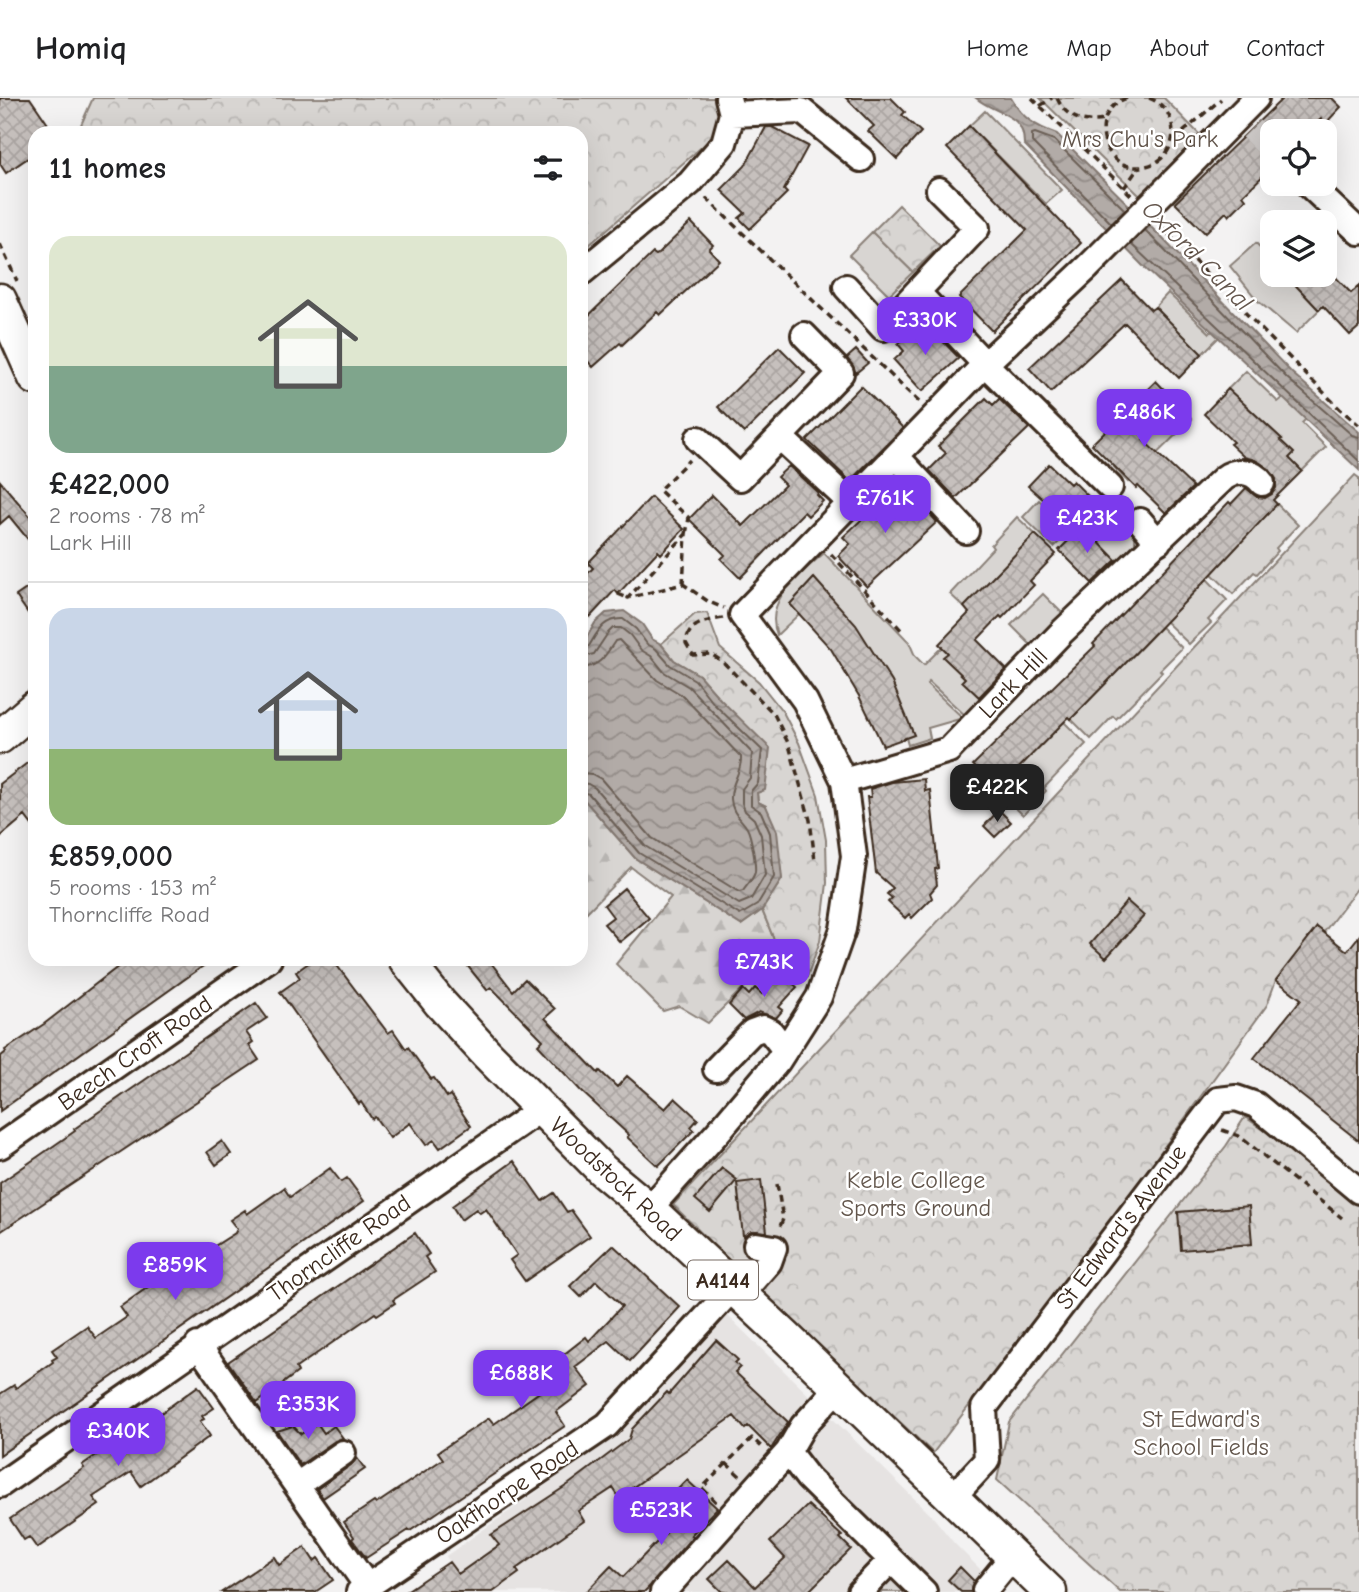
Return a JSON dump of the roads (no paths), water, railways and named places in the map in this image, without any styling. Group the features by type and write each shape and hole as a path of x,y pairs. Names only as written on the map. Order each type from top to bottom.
{"main road":[{"path":"0,302 28,363"},
{"path":"0,737 28,713"},
{"name":"Woodstock Road","path":"411,966 440,1003 602,1170 740,1288 837,1389 1050,1592"}],"street":[{"path":"649,1209 718,1132 785,1050 819,997 843,929 854,856 844,781 805,701 742,615 985,364 1087,268 1236,115 1256,98"},
{"path":"588,267 690,183 724,143 730,106 802,111 861,159"},
{"path":"846,287 883,328 977,228 939,190"},
{"path":"1320,196 1359,232"},
{"path":"917,292 985,364 1110,486"},
{"path":"701,442 740,478 780,437 841,373 804,335"},
{"path":"780,437 851,503"},
{"path":"896,456 966,530"},
{"name":"Lark Hill","path":"844,781 949,750 1062,632 1224,478 1233,472 1244,472 1258,478 1262,483"},
{"path":"1140,521 1158,542"},
{"name":"Beech Croft Road","path":"0,1146 259,966"},
{"path":"716,1069 752,1032 763,1028 771,1032 785,1050"},
{"name":"St Edward's Avenue","path":"951,1499 987,1460 984,1408 1218,1100 1236,1098 1255,1105 1359,1191"},
{"name":"Thorncliffe Road","path":"0,1485 541,1109"},
{"name":"Oakthorpe Road","path":"363,1589 607,1424 740,1288 769,1262 765,1246"},
{"path":"198,1345 297,1485 363,1589"},
{"path":"664,1591 783,1457 803,1426 837,1389"},
{"path":"297,1485 342,1453"},
{"path":"783,1457 808,1478 924,1592"},
{"path":"985,1590 1012,1557"},
{"path":"860,1592 891,1560"}],"water":[{"path":"976,98 1011,98 1030,121 1057,134 1292,373 1359,432 1359,470 1144,267 1024,144 1023,134 1014,120"},
{"path":"624,611 642,624 652,639 661,644 674,660 699,675 770,748 765,790 757,793 758,802 766,806 777,831 782,879 762,910 741,925 635,858 588,804 588,635 595,623 606,613"}],"tunnel":[{"path":"1251,129 1260,138"}],"park label":[{"name":"Mrs Chu's Park","path":"1140,139"},
{"name":"Keble College Sports Ground","path":"916,1194"},
{"name":"St Edward's School Fields","path":"1201,1433"}],"water label":[{"name":"Oxford Canal","path":"1197,256"}]}
